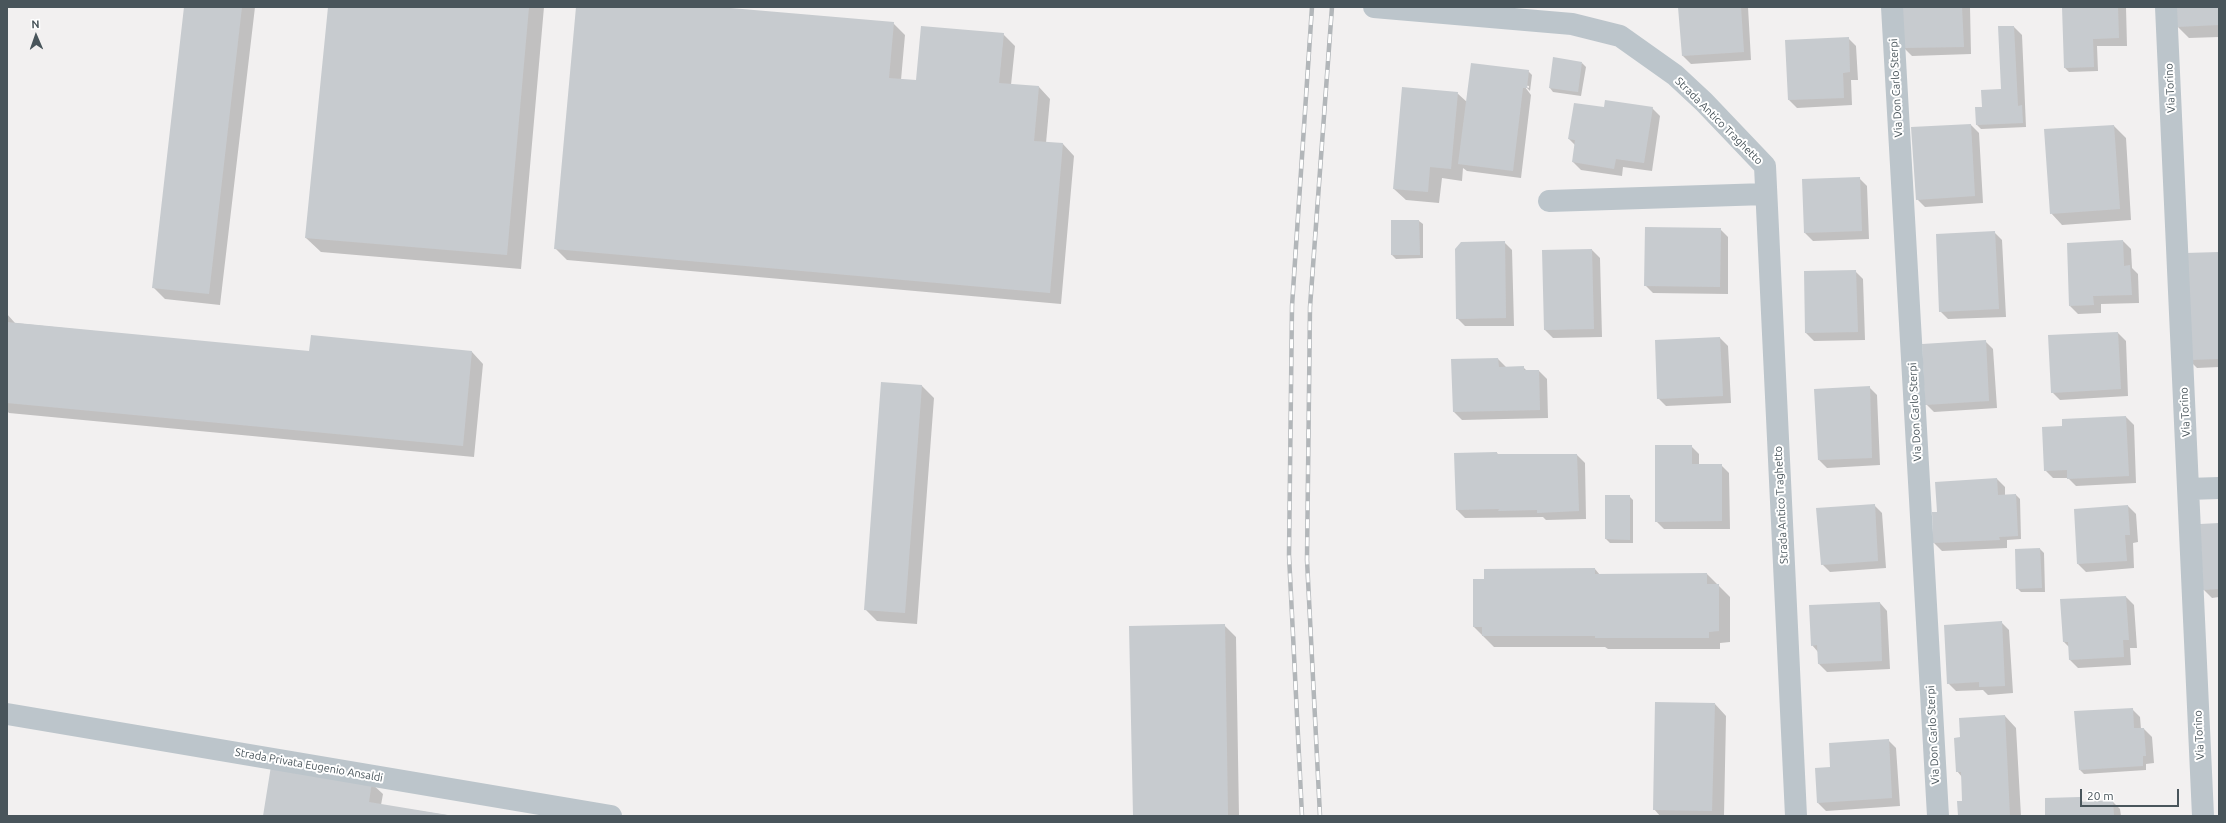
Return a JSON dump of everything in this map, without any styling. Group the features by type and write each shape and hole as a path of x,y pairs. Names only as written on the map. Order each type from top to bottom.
{"street":[{"name":"Strada Antico Traghetto","path":"1374,7 1572,24 1620,36 1675,75 1704,102 1765,166 1796,816"},
{"name":"Via Don Carlo Sterpi","path":"1892,7 1938,816"},
{"name":"Via Torino","path":"2166,7 2203,816"},
{"path":"1549,201 1766,194"},
{"path":"2188,489 2219,488"},
{"name":"Strada Privata Eugenio Ansaldi","path":"7,714 611,816"}],"building":[{"path":"184,7 242,7 209,294 152,288"},
{"path":"328,7 529,7 507,255 305,238"},
{"path":"576,7 719,7 894,22 889,78 916,80 921,26 1004,33 999,83 1039,86 1034,141 1063,143 1050,293 554,249"},
{"path":"1678,7 1741,7 1744,52 1682,56"},
{"path":"1902,7 1962,7 1964,47 1903,48"},
{"path":"2062,7 2118,7 2119,38 2093,39 2094,67 2064,68"},
{"path":"2176,7 2219,7 2219,25 2176,27"},
{"path":"1998,26 2014,26 2018,106 2022,105 2023,123 1976,125 1975,107 1982,107 1981,90 2001,89"},
{"path":"1849,37 1850,72 1843,73 1844,98 1788,100 1785,40"},
{"path":"1553,57 1582,62 1578,92 1549,88"},
{"path":"1471,63 1529,70 1527,88 1523,88 1513,171 1458,164"},
{"path":"1402,87 1458,92 1451,169 1430,167 1428,192 1393,189"},
{"path":"1605,100 1653,107 1644,163 1616,159 1614,169 1572,162 1575,140 1568,139 1574,103 1604,107"},
{"path":"1971,124 1975,196 1916,200 1911,127"},
{"path":"2114,125 2120,209 2050,214 2044,129"},
{"path":"1860,177 1862,231 1804,233 1802,179"},
{"path":"1391,220 1419,220 1420,255 1391,255"},
{"path":"1645,227 1721,228 1720,287 1644,286"},
{"path":"1995,231 1999,309 1939,312 1936,234"},
{"path":"2123,240 2124,266 2130,265 2132,295 2093,296 2094,305 2069,306 2067,243"},
{"path":"1505,241 1506,318 1456,319 1455,249 1461,242"},
{"path":"1592,249 1594,329 1544,330 1542,250"},
{"path":"2219,252 2218,359 2188,360 2185,253"},
{"path":"1856,270 1858,332 1805,333 1804,271"},
{"path":"7,322 309,351 311,335 472,351 463,446 7,403"},
{"path":"2118,332 2121,389 2051,393 2048,335"},
{"path":"1720,337 1723,396 1657,399 1655,340"},
{"path":"1986,340 1989,401 1925,405 1922,344"},
{"path":"1498,358 1499,367 1524,366 1524,370 1539,370 1540,410 1453,412 1451,359"},
{"path":"881,382 922,385 905,613 864,610"},
{"path":"1870,386 1872,458 1818,460 1814,389"},
{"path":"2126,416 2129,476 2067,479 2067,470 2044,471 2042,427 2062,426 2062,419"},
{"path":"1655,445 1692,445 1692,464 1722,464 1722,521 1655,522"},
{"path":"1497,452 1497,454 1577,454 1579,511 1537,513 1537,510 1456,510 1454,453"},
{"path":"1997,478 1998,495 2016,494 2018,536 1999,537 2000,540 1933,543 1932,512 1937,512 1935,482"},
{"path":"1605,495 1630,495 1630,540 1605,539"},
{"path":"1875,504 1878,561 1821,565 1816,508"},
{"path":"2128,505 2130,535 2125,535 2127,561 2077,564 2074,509"},
{"path":"2219,523 2219,589 2203,590 2200,524"},
{"path":"2040,548 2042,588 2016,589 2015,549"},
{"path":"1595,568 1595,574 1707,573 1707,584 1719,584 1719,631 1709,632 1709,638 1595,638 1595,636 1482,636 1482,627 1473,627 1473,579 1484,579 1484,569"},
{"path":"2126,596 2129,640 2123,640 2124,657 2069,660 2068,642 2063,642 2060,599"},
{"path":"1880,602 1882,661 1818,664 1817,645 1811,646 1809,605"},
{"path":"2002,621 2005,686 1979,687 1979,682 1947,684 1944,625"},
{"path":"1225,624 1228,816 1133,816 1129,626"},
{"path":"1655,702 1715,703 1712,811 1653,810"},
{"path":"2133,708 2134,728 2144,728 2146,756 2143,756 2143,766 2079,770 2074,711"},
{"path":"2005,715 2010,816 1958,816 1957,801 1962,801 1961,772 1956,772 1954,738 1960,737 1959,718"},
{"path":"1889,739 1892,798 1817,803 1815,768 1830,767 1829,743"},
{"path":"271,766 372,782 369,802 454,816 263,816"},
{"path":"2080,797 2080,802 2113,800 2114,816 2045,816 2045,798"}],"railway":[{"path":"1302,816 1289,555 1292,306 1312,7"},
{"path":"1320,816 1307,560 1310,307 1332,7"}]}
